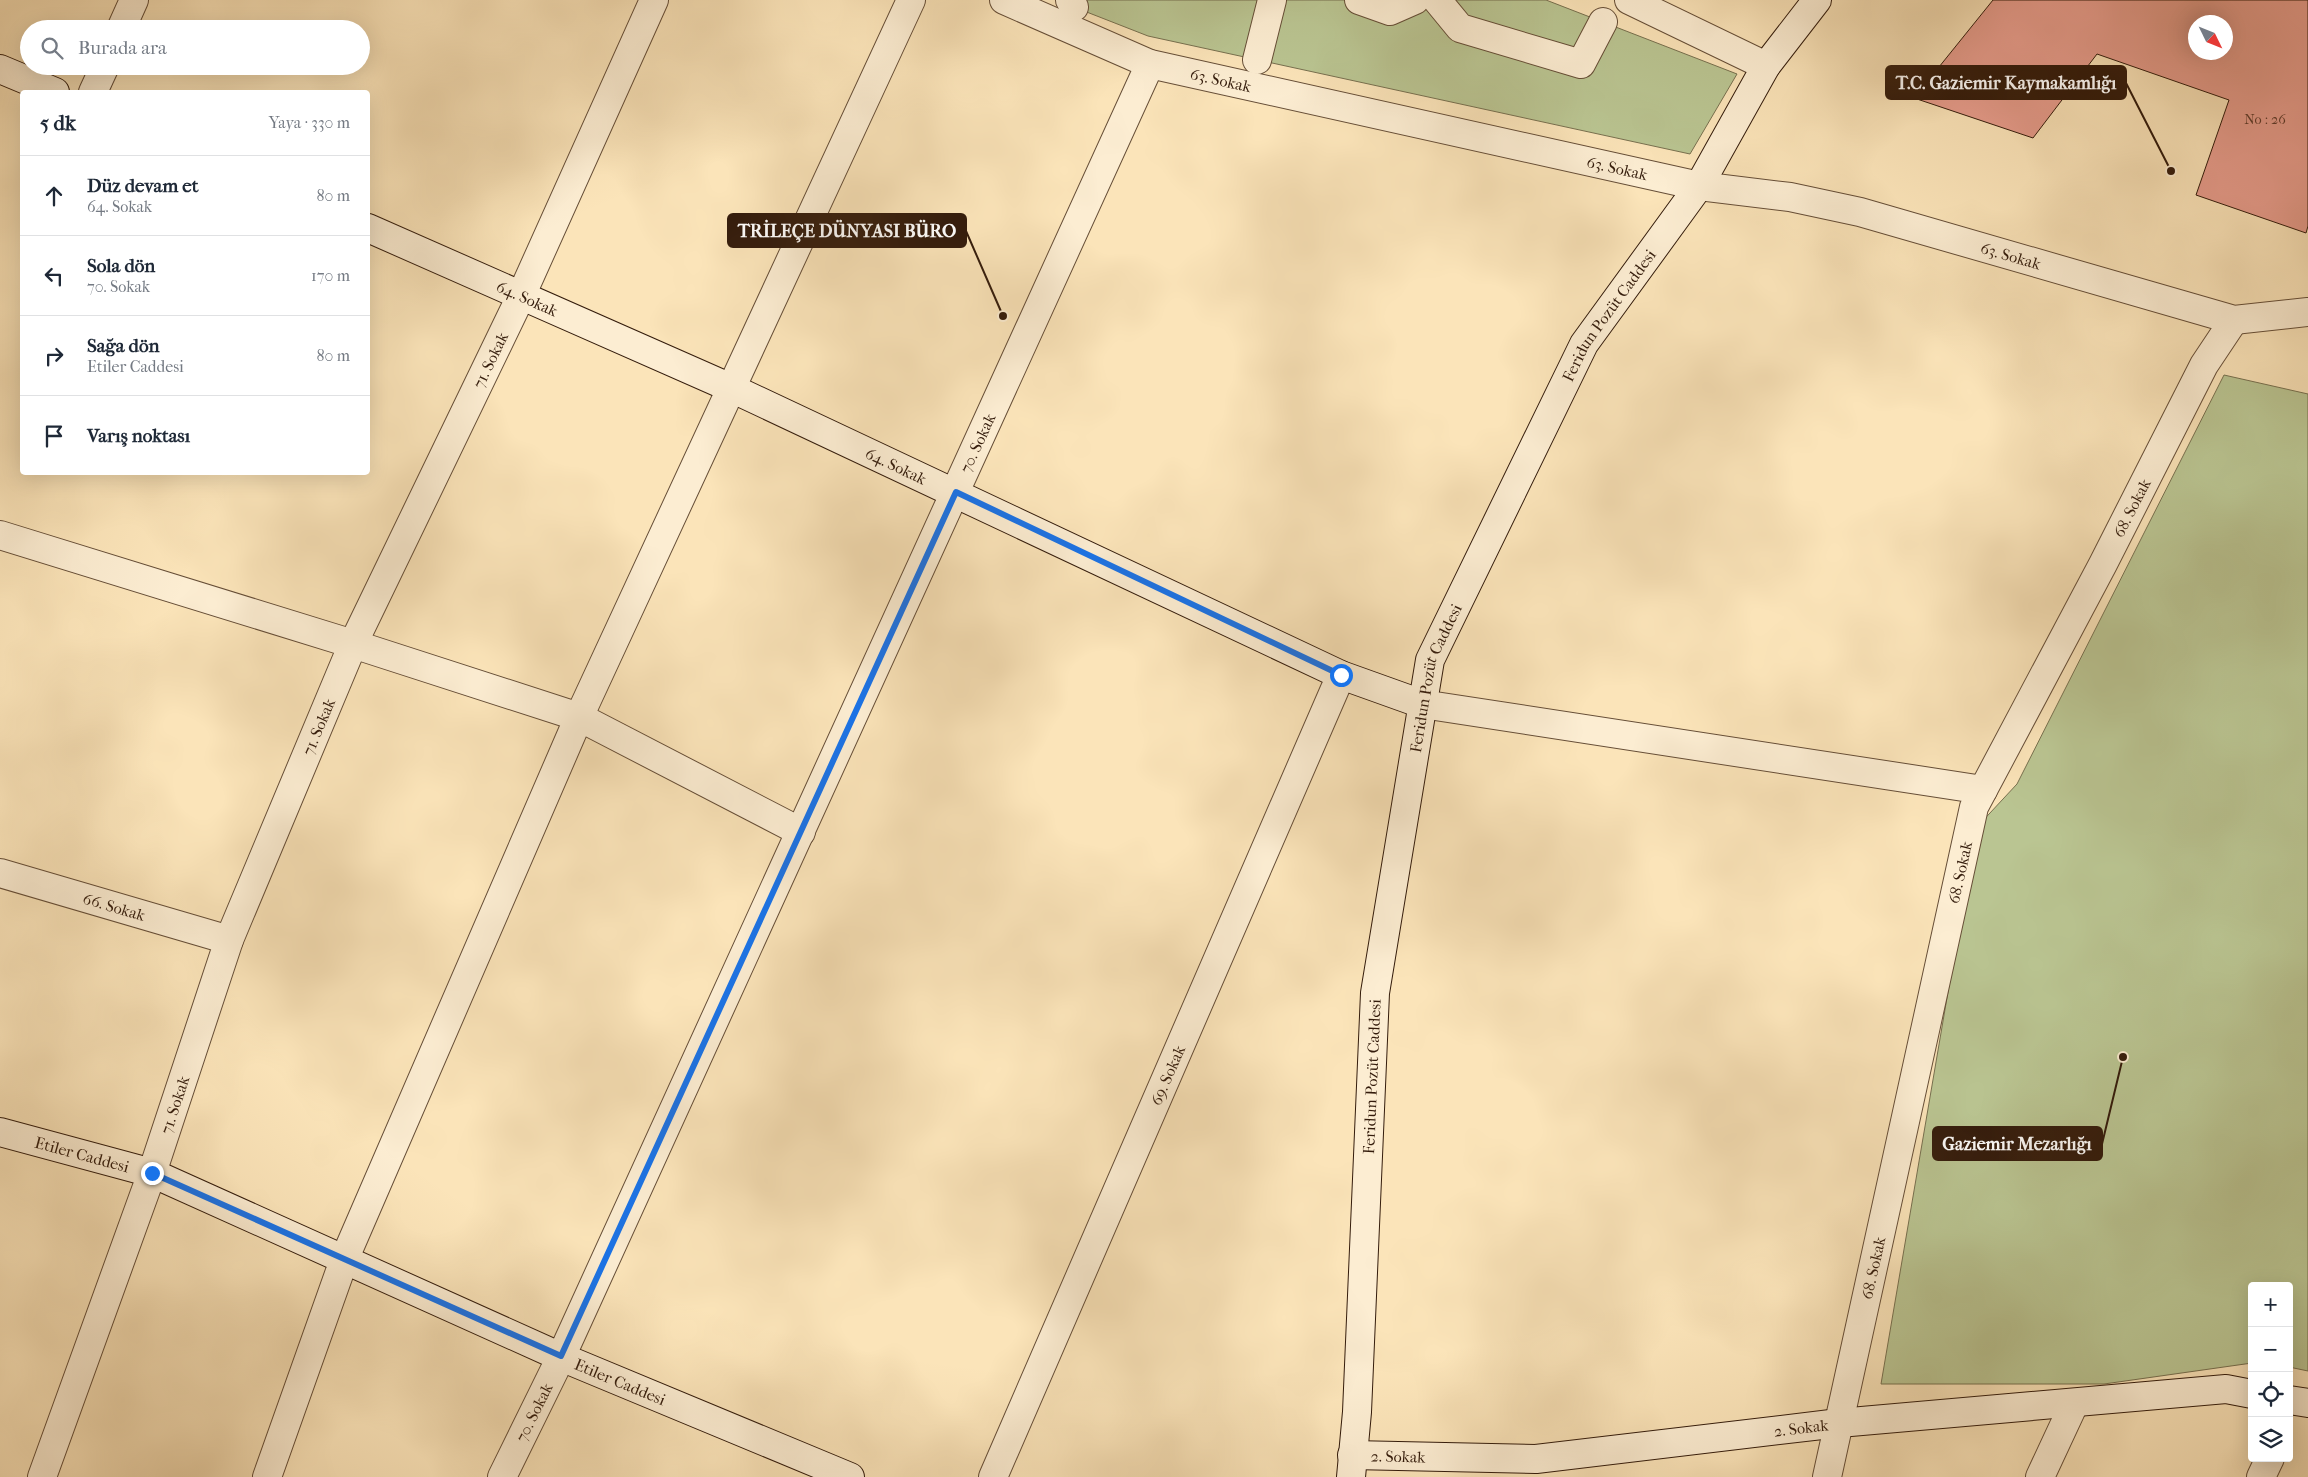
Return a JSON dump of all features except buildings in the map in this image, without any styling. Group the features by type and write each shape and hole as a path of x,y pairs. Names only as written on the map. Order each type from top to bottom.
{"street":[{"path":"125,20 134,0"},
{"name":"71. Sokak","path":"42,1477 152,1173 229,940 353,644 521,296 654,0"},
{"path":"268,1477 344,1260 579,717 911,0"},
{"name":"63. Sokak","path":"1004,0 1150,64 1699,186 1790,197 1860,212 2234,320"},
{"path":"1257,60 1272,0"},
{"path":"1359,0 1390,11 1415,0"},
{"path":"1437,0 1460,28 1581,64 1603,22"},
{"path":"1629,0 1766,66"},
{"name":"Feridun Pozüt Caddesi","path":"1351,1466 1357,1402 1374,993 1430,660 1584,344 1699,186 1766,66 1816,0"},
{"name":"70. Sokak","path":"502,1477 561,1356 1150,64"},
{"path":"0,69 50,90"},
{"path":"95,90 101,75"},
{"name":"64. Sokak","path":"370,229 731,388 956,492 1341,675 1422,704 1983,790"},
{"path":"2234,320 2308,312"},
{"name":"68. Sokak","path":"1827,1477 1974,807 2103,564 2204,365 2234,320"},
{"path":"0,535 353,644 579,717 801,832"},
{"name":"69. Sokak","path":"993,1477 1341,675"},
{"name":"66. Sokak","path":"0,873 229,940"},
{"name":"Etiler Caddesi","path":"0,1132 152,1173 561,1356 850,1477"},
{"name":"2. Sokak","path":"1351,1466 1536,1459 1839,1424 2226,1389 2248,1393"},
{"path":"2040,1477 2074,1404"},
{"path":"2261,1477 2268,1462"}],"green space":[{"path":"1056,0 1546,0 1737,74 1690,154 1148,36"},
{"path":"2224,375 2308,394 2308,1371 2293,1368 2293,1282 2248,1282 2248,1364 2104,1384 1881,1384 1976,828 2017,784"}],"place":[{"name":"T.C. Gaziemir Kaymakamlığı","path":"2171,171"},
{"name":"TRİLEÇE DÜNYASI BÜRO","path":"1003,316"},
{"name":"Gaziemir Mezarlığı","path":"2123,1057"}],"route":[{"path":"152,1173 561,1356 956,492 1341,675"}]}
